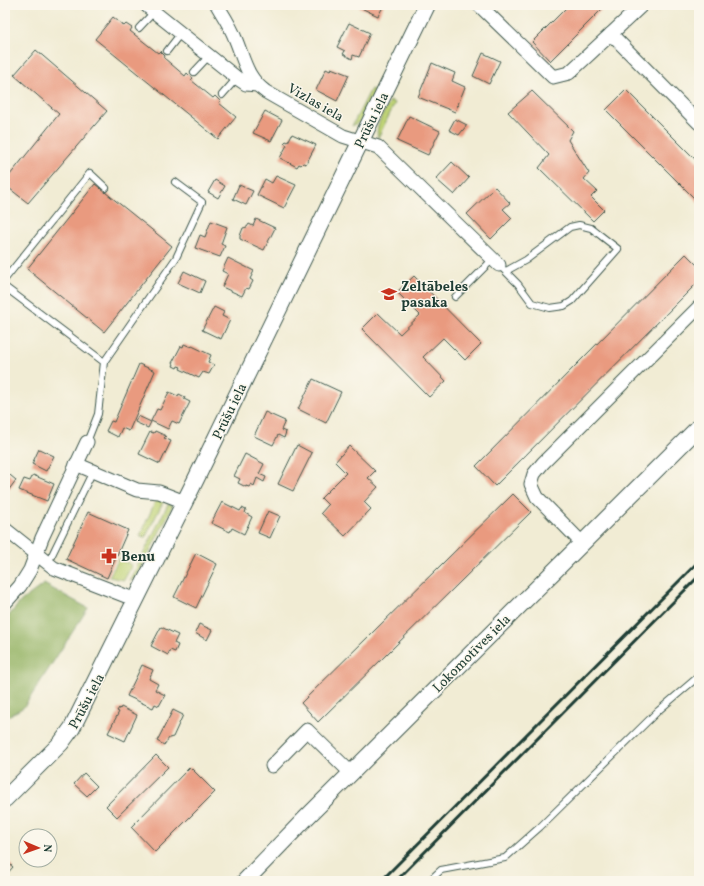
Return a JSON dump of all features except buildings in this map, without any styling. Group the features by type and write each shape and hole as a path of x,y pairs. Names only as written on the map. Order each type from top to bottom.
{"street":[{"name":"Vizlas iela","path":"216,5 235,37 245,66 257,85 266,92 343,136 378,147 499,265"},
{"name":"Prūšu iela","path":"5,799 67,736 94,686 427,5"},
{"path":"479,5 553,77 569,73 642,5"},
{"path":"151,9 237,78 246,84 257,85"},
{"path":"611,34 699,123"},
{"path":"582,543 537,497 531,484 534,474 543,463 699,307"},
{"name":"Lokomotīves iela","path":"245,881 351,773 699,428"},
{"path":"5,603 20,586 30,570 42,538 87,442"},
{"path":"76,464 137,490 159,492 185,502"},
{"path":"5,529 54,568 136,600"},
{"path":"272,766 307,730 351,773"}],"lane":[{"path":"139,28 151,9"},
{"path":"167,51 181,33"},
{"path":"194,72 209,56"},
{"path":"222,95 237,78"},
{"path":"5,279 90,173 106,188"},
{"path":"87,442 98,414 104,362 176,258 202,202 175,182"},
{"path":"455,297 499,265 526,260 570,227 579,225 591,228 618,249 572,301 564,306 550,308 532,302 499,265"},
{"path":"5,287 104,362"},
{"path":"48,563 93,471"},
{"path":"429,881 442,870 505,858 540,827 658,711 699,676"}],"green space":[{"path":"371,89 376,91 360,122 352,126"},
{"path":"390,101 395,103 378,138 377,128"},
{"path":"164,500 145,538 140,536 155,502"},
{"path":"168,504 173,505 140,571 134,579 130,581"},
{"path":"119,559 130,564 131,567 124,580 109,577"},
{"path":"44,584 88,608 24,707 5,718 5,620 21,601"}],"railway":[{"path":"381,881 699,561"},
{"path":"396,881 699,576"}],"place":[{"name":"Zeltābeles pasaka","path":"389,294"},
{"name":"Benu","path":"109,556"}]}
